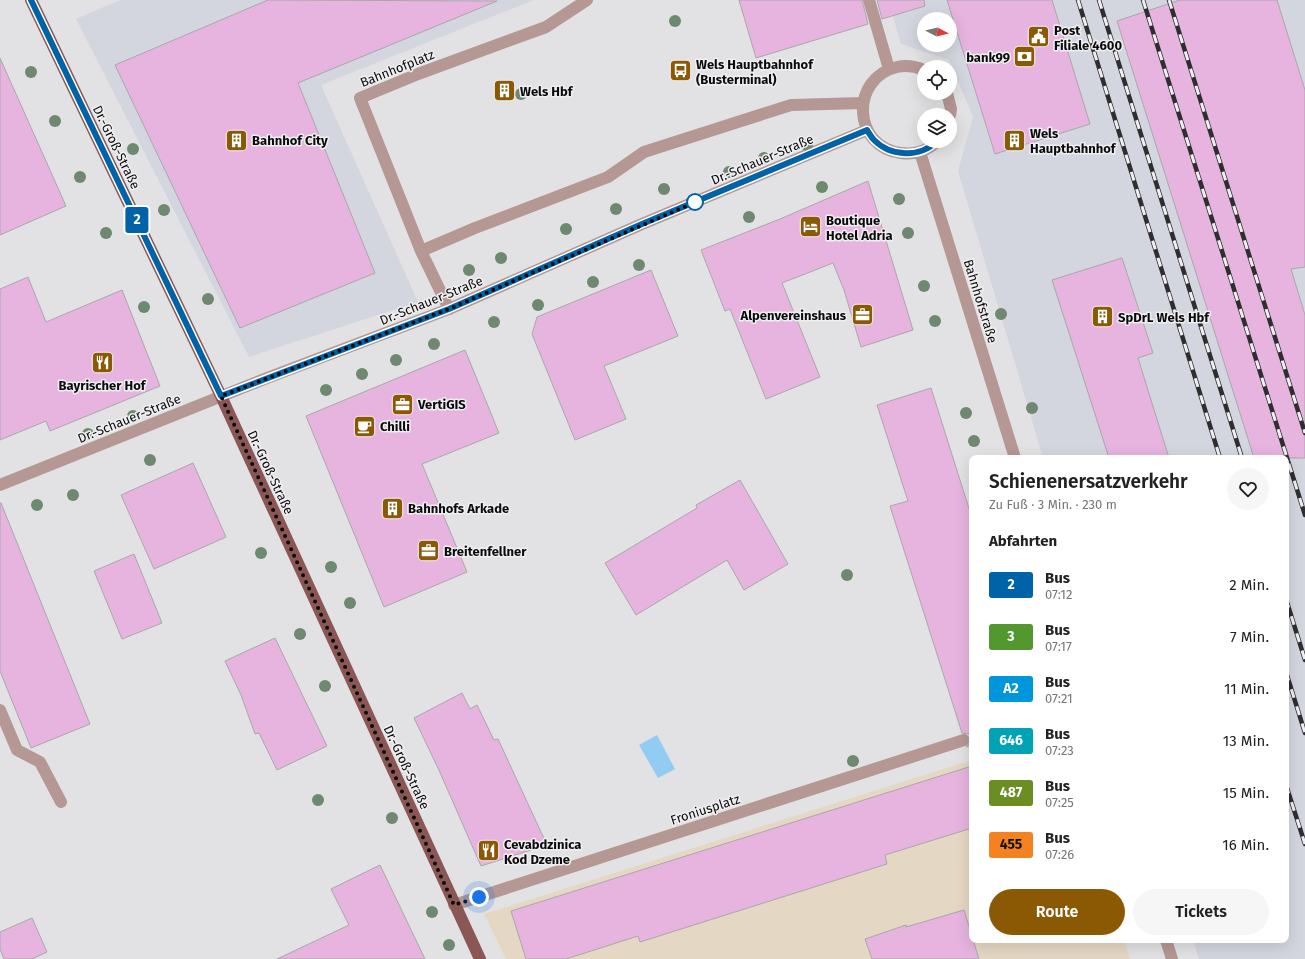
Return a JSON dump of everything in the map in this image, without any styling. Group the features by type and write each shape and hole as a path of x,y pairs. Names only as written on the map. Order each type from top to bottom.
{"main road":[{"name":"Dr.-Groß-Straße","path":"31,0 221,396 480,959"}],"street":[{"name":"Bahnhofplatz","path":"449,309 421,250 360,98 418,74 546,27 587,0"},
{"path":"869,0 889,69"},
{"path":"917,67 903,66 889,69 877,77 867,89 863,104 863,117 867,130 874,140 883,148 895,153 907,154 920,152 928,148"},
{"path":"421,250 608,177 644,152 791,105 863,104"},
{"name":"Dr.-Schauer-Straße","path":"0,485 221,396 449,309 642,224 867,130"},
{"name":"Bahnhofstraße","path":"920,152 1014,455"},
{"path":"0,710 17,750 40,762 61,802"},
{"name":"Froniusplatz","path":"454,905 964,740"},
{"path":"1167,943 1172,959"}],"shaded area":[{"path":"120,0 534,0 321,85 418,302 249,357 76,19"},
{"path":"888,0 1305,0 1305,959 1199,959 1194,943 1289,943 1289,455 1042,455 958,171 973,117 957,79 957,60 949,60 925,52 957,52 957,12 917,12 917,49 901,44"},
{"path":"969,761 969,943 1125,943 1130,959 506,959 484,914"}],"water":[{"path":"657,735 675,769 658,778 639,745"}],"building":[{"name":"Bahnhof City","path":"268,0 497,1 298,83 375,273 240,328 115,65"},
{"path":"739,0 862,0 868,24 756,58"},
{"path":"877,0 924,0 925,6 882,19"},
{"name":"Wels Hauptbahnhof","path":"947,0 1052,0 1090,124 995,154 957,32 957,12 951,12"},
{"path":"1180,0 1277,0 1305,90 1305,267 1291,269 1305,315 1305,458 1289,458 1289,455 1253,455 1117,21"},
{"path":"0,58 66,206 0,235"},
{"path":"868,181 913,330 861,347 844,290 833,263 782,283 820,377 766,399 730,309 725,311 701,250 780,219"},
{"path":"1122,258 1153,353 1138,358 1168,455 1108,455 1052,280"},
{"path":"651,270 678,336 604,366 626,419 575,440 532,334 537,317"},
{"path":"28,277 46,322 122,290 160,386 50,431 46,421 0,440 0,289"},
{"name":"Bahnhofs Arkade","path":"465,350 499,433 422,464 467,572 384,607 306,416"},
{"path":"931,388 969,508 969,734 962,733 890,506 908,501 877,405"},
{"path":"193,463 226,537 154,569 121,495"},
{"path":"740,480 788,564 744,590 727,560 636,615 605,563 697,508 696,505"},
{"path":"0,503 90,724 31,748 0,671"},
{"path":"134,554 162,623 122,639 94,571"},
{"path":"275,638 327,746 277,770 259,733 255,734 241,695 225,661"},
{"path":"462,693 470,709 477,705 494,740 498,739 547,845 481,866 438,768 414,718"},
{"path":"969,767 969,829 885,855 887,864 640,942 638,936 566,959 526,959 511,911"},
{"path":"380,865 425,959 277,959 349,925 331,889"},
{"path":"964,910 969,926 969,943 974,943 979,959 872,959 865,939 906,925 906,927"},
{"path":"32,918 47,952 32,959 4,959 0,949 0,932"}],"railway":[{"path":"1078,0 1219,455"},
{"path":"1099,0 1241,455"},
{"path":"1143,0 1286,455"},
{"path":"1169,0 1305,433"},
{"path":"1289,464 1305,515"},
{"path":"1289,609 1305,660"},
{"path":"1289,682 1305,733"},
{"path":"1289,794 1305,844"}],"bus line":[{"name":"2","path":"31,0 221,396 449,309 642,224 867,130 874,140 883,148 895,153 907,154 920,152 928,148"}],"place":[{"name":"Post Filiale 4600","path":"1038,37"},
{"name":"bank99","path":"1025,57"},
{"name":"Wels Hauptbahnhof (Busterminal)","path":"680,71"},
{"name":"Wels Hbf","path":"505,91"},
{"name":"Bahnhof City","path":"236,140"},
{"name":"Wels Hauptbahnhof","path":"1015,140"},
{"name":"Boutique Hotel Adria","path":"811,227"},
{"name":"Alpenvereinshaus","path":"862,315"},
{"name":"SpDrL Wels Hbf","path":"1102,317"},
{"name":"Bayrischer Hof","path":"102,363"},
{"name":"VertiGIS","path":"402,404"},
{"name":"Chilli","path":"364,426"},
{"name":"Bahnhofs Arkade","path":"392,508"},
{"name":"Breitenfellner","path":"429,551"},
{"name":"Cevabdzinica Kod Dzeme","path":"488,851"}],"route":[{"path":"479,897 454,905 221,396 449,309 698,201 695,202"}]}
